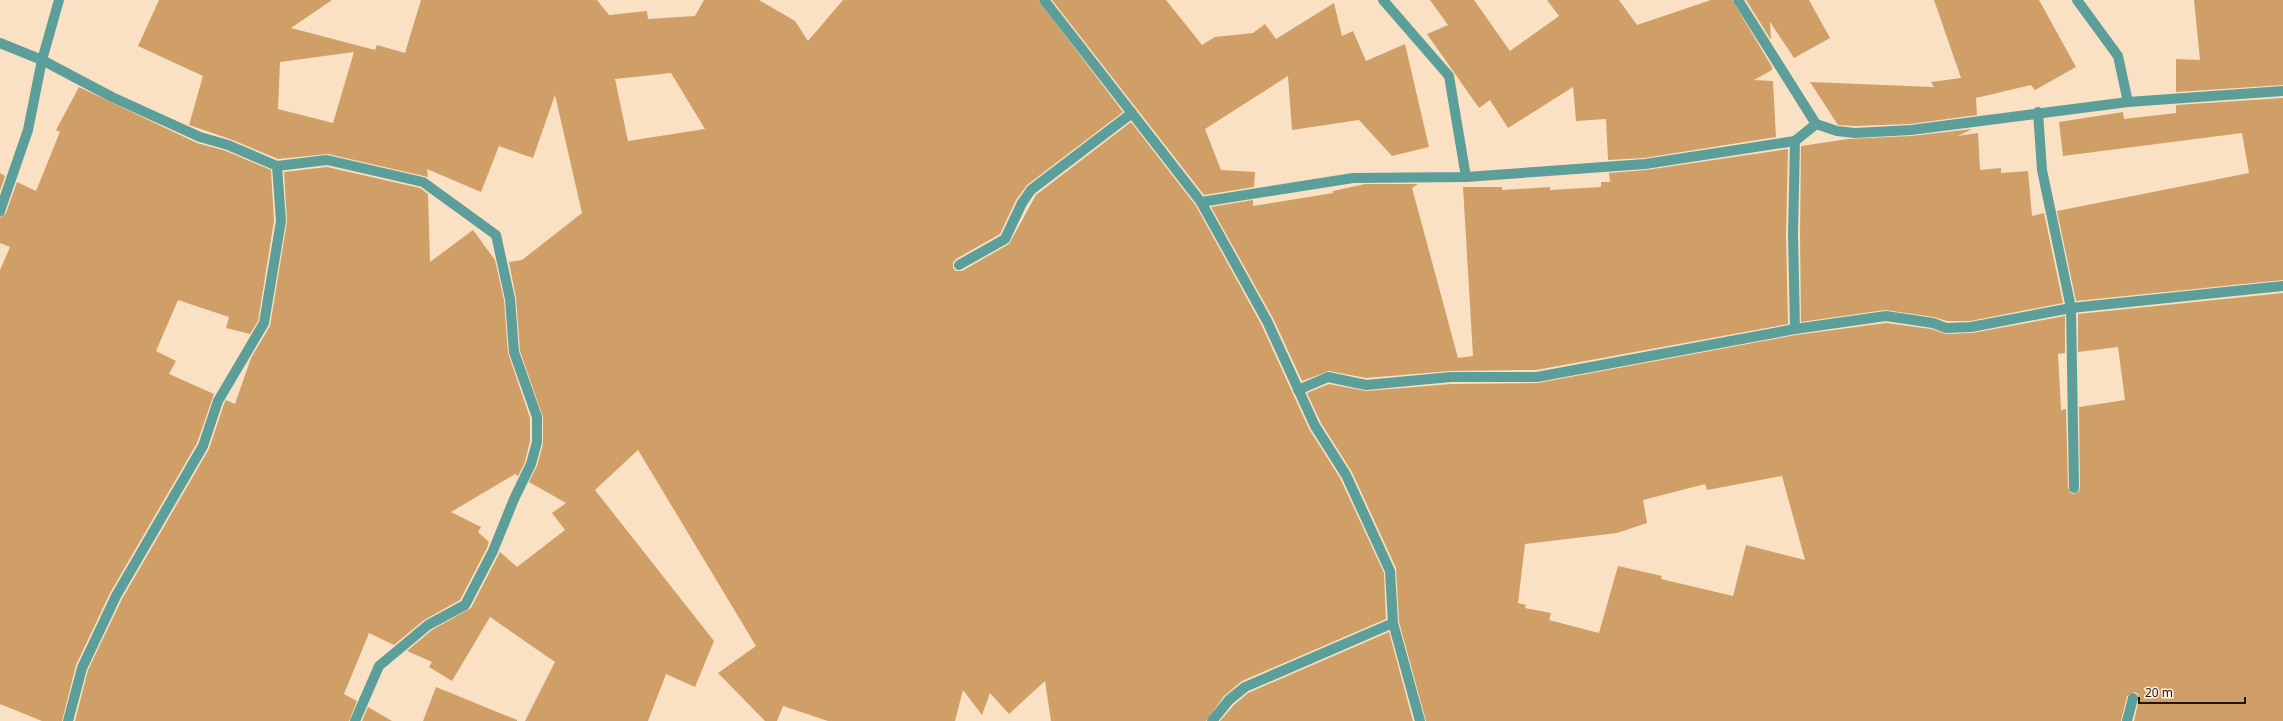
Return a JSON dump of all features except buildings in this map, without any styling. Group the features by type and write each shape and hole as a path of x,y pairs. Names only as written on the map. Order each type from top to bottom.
{"street":[{"path":"0,211 28,130 42,60 59,0"},
{"path":"1044,0 1201,202 1267,321 1315,426 1346,475 1390,571 1393,623 1420,721"},
{"path":"1383,0 1449,76 1466,177"},
{"path":"1738,0 1816,124 1843,131 1876,132 1911,130 2038,112 2128,102 2283,91"},
{"path":"2077,0 2118,56 2128,102"},
{"path":"0,43 42,60 112,98 200,136 228,145 277,166 327,160 423,182 496,235 510,299 514,352 537,417 537,442 531,464 514,499 493,552 465,605 428,625 379,666 354,721"},
{"path":"2038,112 2042,170 2071,308 2074,488"},
{"path":"959,265 1005,239 1022,202 1031,190 1132,113"},
{"path":"1201,202 1353,178 1466,177 1645,164 1795,141 1816,124"},
{"path":"1795,141 1793,234 1795,329"},
{"path":"68,721 82,668 116,596 203,446 218,401 264,323 281,222 277,166"},
{"path":"1298,390 1328,377 1366,385 1451,377 1536,377 1795,329 1886,316 1933,323 1946,328 1971,328 2071,308 2283,286"},
{"path":"1212,721 1229,700 1246,687 1393,623"},
{"path":"2127,721 2134,698"}]}
